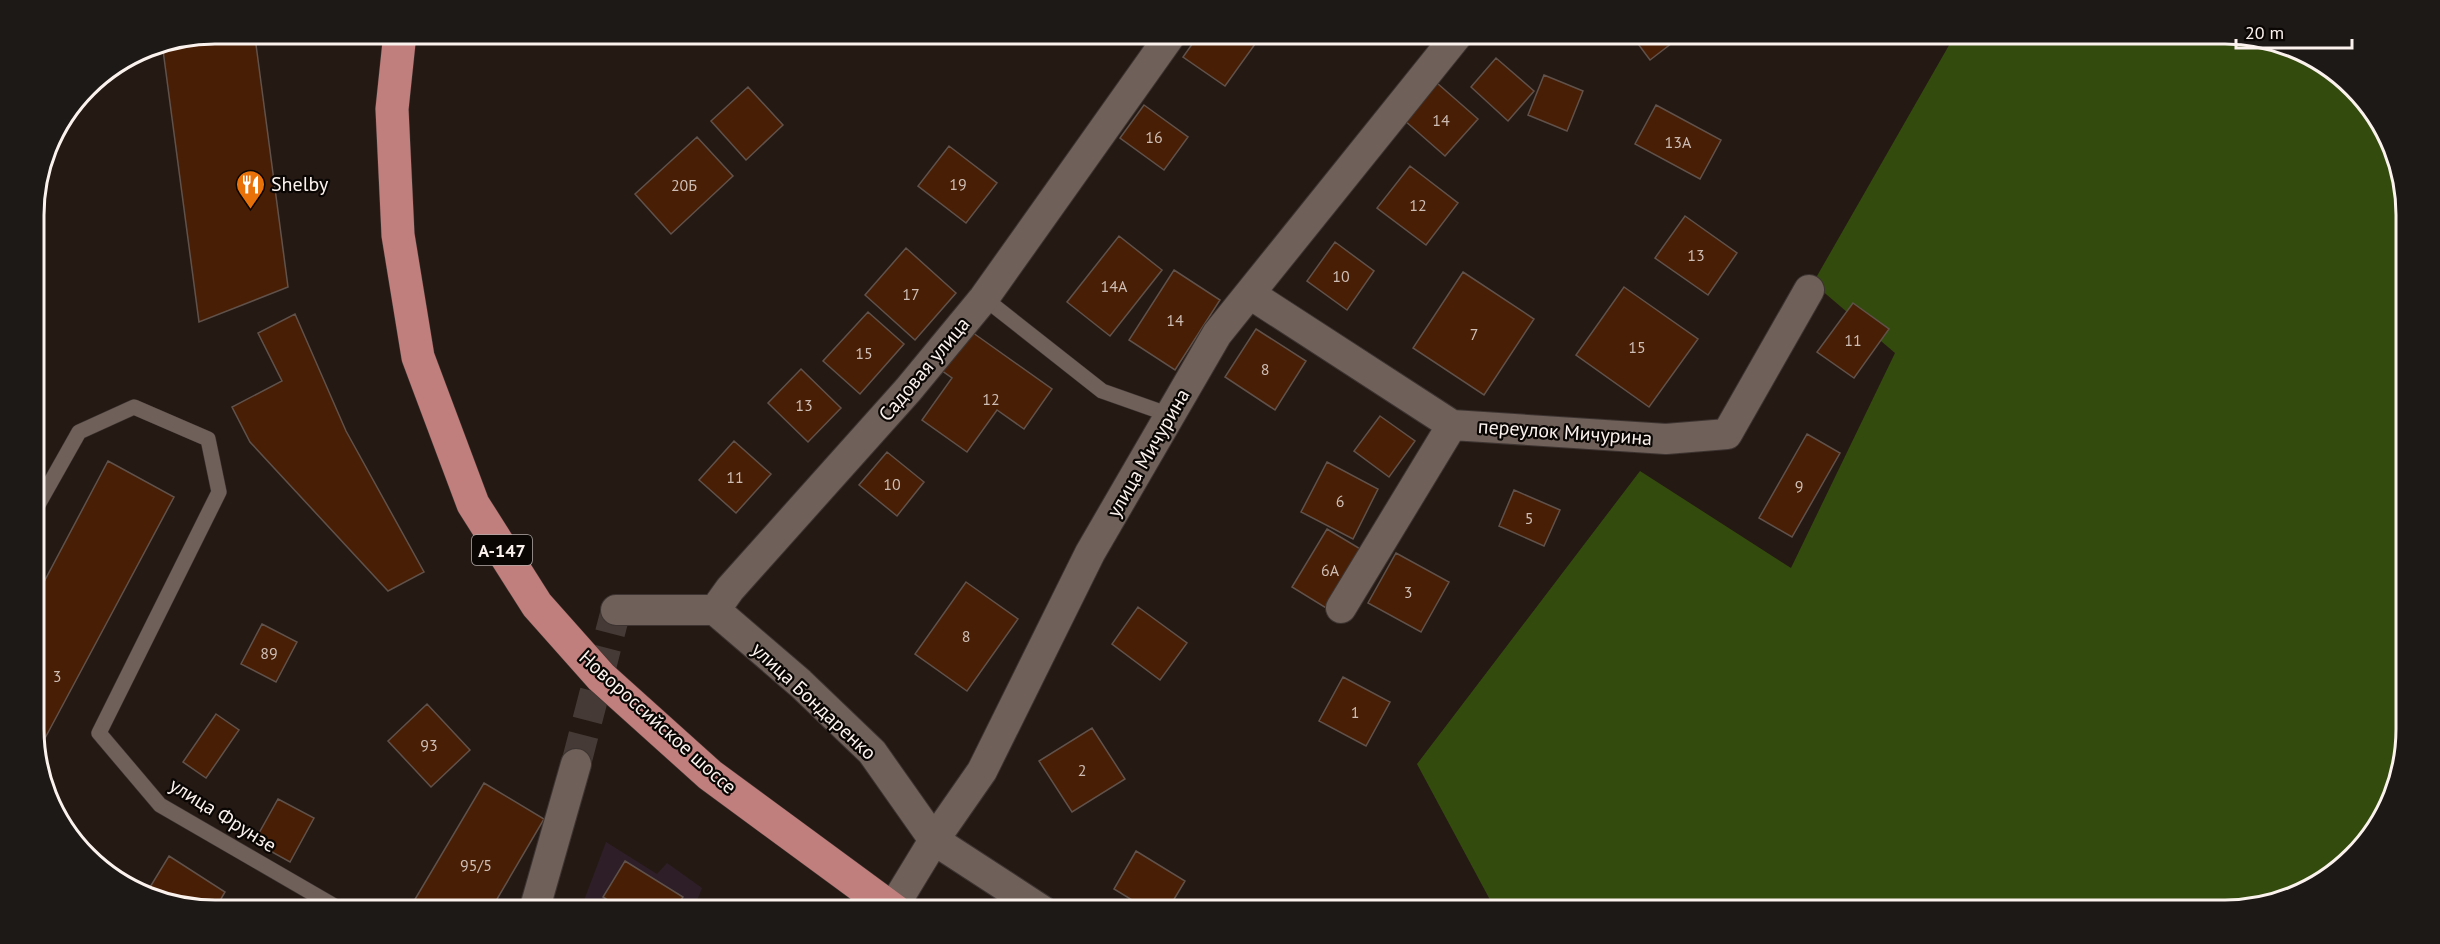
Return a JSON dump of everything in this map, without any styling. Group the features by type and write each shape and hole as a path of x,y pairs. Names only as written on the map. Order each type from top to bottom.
{"highway":[{"name":"Новороссийское шоссе","path":"399,44 392,109 398,235 418,357 473,504 537,605 601,677 710,775 880,900"}],"street":[{"name":"Садовая улица","path":"715,610 730,589 908,390 984,298 1164,44"},
{"name":"улица Мичурина","path":"900,900 934,840 982,771 1090,553 1217,334 1451,44"},
{"name":"переулок Мичурина","path":"1341,608 1452,425 1666,439 1727,434 1809,290"},
{"path":"1250,294 1452,425"},
{"path":"616,610 715,610"},
{"name":"улица Бондаренко","path":"715,610 800,683 872,752 934,840 1026,900"},
{"path":"537,900 576,764"}],"lane":[{"path":"984,298 1102,391 1170,415"},
{"name":"улица Фрунзе","path":"43,495 80,432 134,407 208,439 219,492 99,733 160,805 324,900"}],"shaded area":[{"path":"606,842 657,874 667,863 702,888 697,900 584,900"}],"green space":[{"path":"1950,44 2236,44 2259,47 2301,61 2320,72 2354,102 2379,139 2391,171 2395,193 2396,729 2391,773 2379,805 2368,824 2346,850 2311,878 2269,895 2236,900 1490,900 1417,764 1640,471 1791,568 1895,353 1813,283"}],"building":[{"path":"205,44 256,44 288,287 199,322 163,52"},
{"path":"1192,44 1255,44 1225,86 1183,57"},
{"path":"1638,44 1671,44 1650,60"},
{"path":"1496,58 1534,91 1508,121 1471,87"},
{"path":"1544,75 1583,91 1567,131 1528,115"},
{"path":"1437,83 1478,119 1445,156 1404,120"},
{"path":"748,87 783,125 746,160 711,121"},
{"path":"1144,105 1188,137 1164,170 1120,138"},
{"path":"1656,105 1721,140 1700,179 1635,144"},
{"path":"697,137 733,176 671,234 635,194"},
{"path":"949,146 997,183 966,223 918,186"},
{"path":"1410,166 1458,203 1426,245 1377,208"},
{"path":"1685,216 1737,253 1708,295 1655,258"},
{"path":"1119,236 1162,270 1110,336 1067,302"},
{"path":"1335,242 1374,271 1347,310 1307,281"},
{"path":"906,248 956,293 915,340 865,295"},
{"path":"1174,270 1220,300 1175,370 1129,340"},
{"path":"1463,272 1534,319 1484,395 1413,348"},
{"path":"1624,287 1698,339 1649,407 1576,355"},
{"path":"1853,303 1889,329 1854,378 1817,352"},
{"path":"868,312 904,344 860,394 823,361"},
{"path":"295,314 346,431 424,572 388,591 250,442 232,407 282,381 258,333"},
{"path":"1256,329 1306,361 1275,410 1225,377"},
{"path":"969,330 1052,389 1024,429 997,410 967,452 922,420 952,378 941,370"},
{"path":"801,369 841,408 808,442 768,403"},
{"path":"1380,416 1415,441 1389,477 1354,451"},
{"path":"1807,434 1840,453 1792,537 1759,518"},
{"path":"734,441 771,474 736,513 699,480"},
{"path":"887,452 924,482 897,516 859,485"},
{"path":"108,461 174,497 44,740 43,729 43,583"},
{"path":"1327,462 1378,489 1353,539 1301,512"},
{"path":"1514,490 1560,510 1544,546 1499,526"},
{"path":"1327,529 1367,553 1331,611 1292,587"},
{"path":"1396,553 1449,582 1421,632 1368,603"},
{"path":"966,582 1018,619 967,691 915,654"},
{"path":"1138,607 1187,643 1160,680 1112,644"},
{"path":"262,624 297,642 276,682 241,664"},
{"path":"1343,677 1390,702 1366,746 1319,721"},
{"path":"427,704 470,750 431,787 388,741"},
{"path":"216,714 239,730 206,778 183,762"},
{"path":"1092,728 1125,779 1072,812 1039,761"},
{"path":"484,783 544,819 496,900 415,900"},
{"path":"278,799 314,818 290,862 254,842"},
{"path":"1136,851 1185,881 1174,900 1132,900 1114,889"},
{"path":"169,856 225,892 220,900 193,899 150,887"},
{"path":"625,861 683,897 681,900 608,900 603,897"}],"tunnel":[{"path":"576,764 616,610"}],"place":[{"name":"Shelby","path":"250,210"}]}
